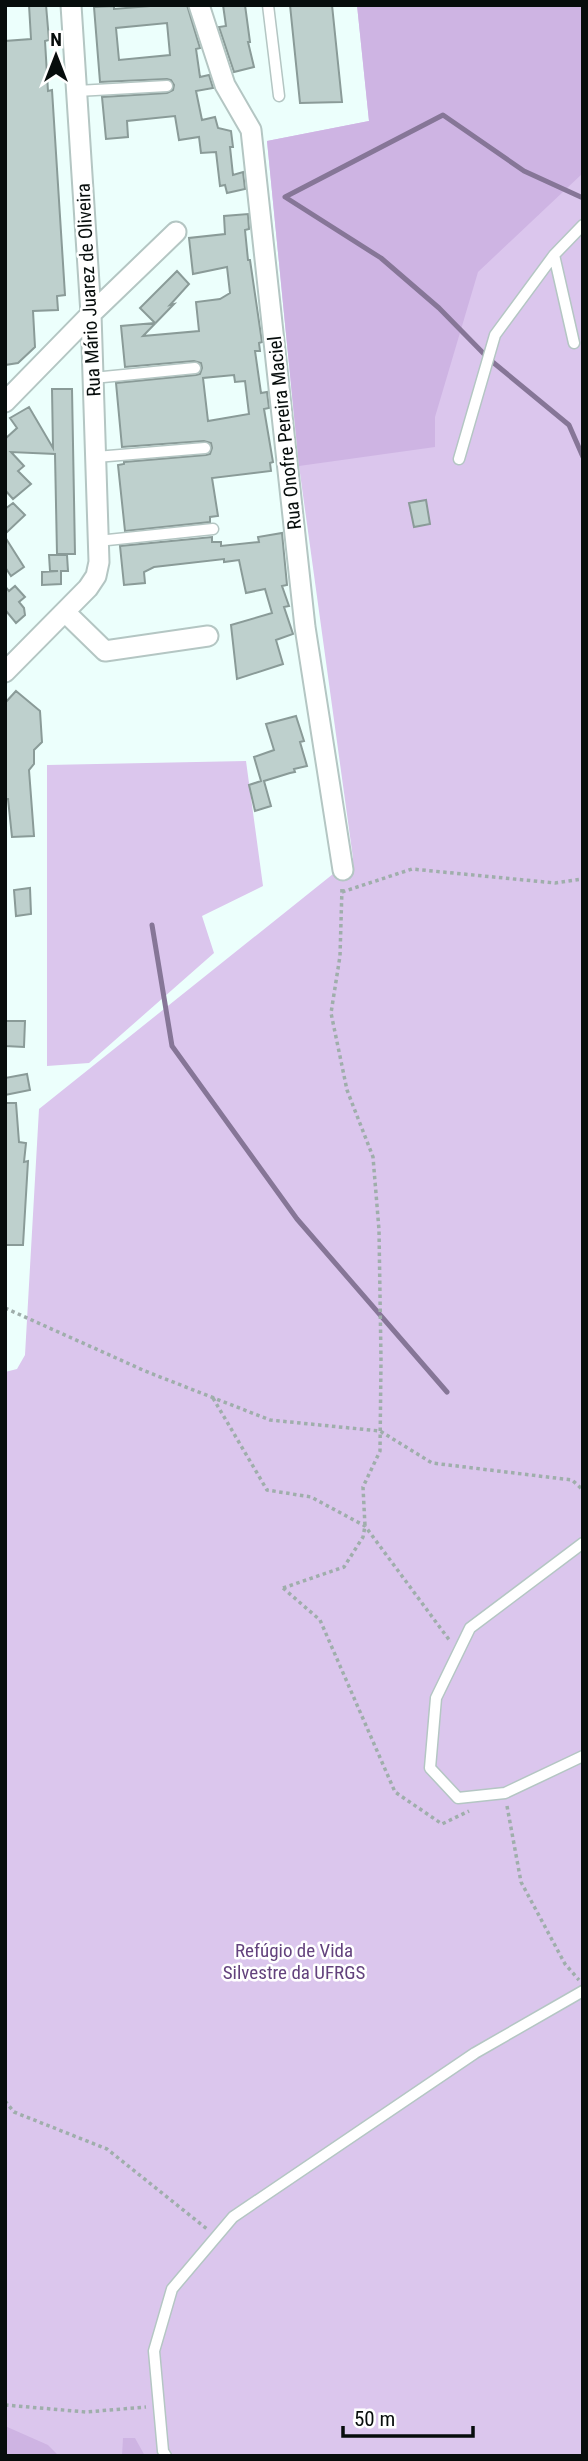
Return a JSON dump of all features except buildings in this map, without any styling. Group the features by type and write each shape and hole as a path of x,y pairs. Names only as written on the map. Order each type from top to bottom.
{"street":[{"name":"Rua Mário Juarez de Oliveira","path":"65,612 88,588 96,576 99,562 91,314 71,5"},
{"name":"Rua Onofre Pereira Maciel","path":"199,5 225,85 251,130 305,627 343,870"},
{"path":"5,402 176,232"},
{"path":"5,672 65,612 105,650 208,636"}],"lane":[{"path":"268,5 279,96"},
{"path":"77,91 167,86"},
{"path":"459,459 495,335 554,255 583,225"},
{"path":"554,255 574,343"},
{"path":"93,378 195,368"},
{"path":"96,457 205,448"},
{"path":"98,541 213,529"},
{"path":"583,1543 470,1628 436,1698 430,1768 458,1798 505,1793 583,1756"},
{"path":"166,2456 163,2451 154,2351 172,2288 233,2217 475,2053 583,1991"}],"path":[{"path":"342,892 412,869 555,883 583,879"},
{"path":"343,870 340,956 331,1013 347,1090 373,1157 379,1243 380,1451 363,1487 363,1537 344,1567 283,1588 320,1620 395,1792 442,1824 474,1809"},
{"path":"5,1308 145,1371 270,1420 380,1431 432,1462 572,1480 583,1490"},
{"path":"213,1398 267,1490 312,1497 365,1526 450,1641 460,1649"},
{"path":"505,1793 521,1882 565,1964 583,1985"},
{"path":"5,2101 14,2112 107,2149 217,2237"},
{"path":"5,2405 86,2412 159,2406"}],"green space":[{"name":"Refúgio de Vida Silvestre da UFRGS","path":"357,5 583,5 583,2456 5,2456 5,1372 17,1369 25,1355 39,1109 353,858 299,466 267,141 369,121"},
{"path":"246,761 263,886 202,916 214,953 89,1063 47,1066 47,765"}],"shaded area":[{"path":"357,5 583,5 583,173 478,272 435,417 435,447 299,466 267,141 369,121"},
{"path":"5,2426 48,2445 59,2456 5,2456"},
{"path":"123,2438 135,2438 145,2456 122,2456"}],"waterway":[{"path":"583,198 524,171 443,115 285,197 381,258 439,308 489,359 569,425 583,457"},
{"path":"152,925 172,1046 297,1219 447,1392"}]}
